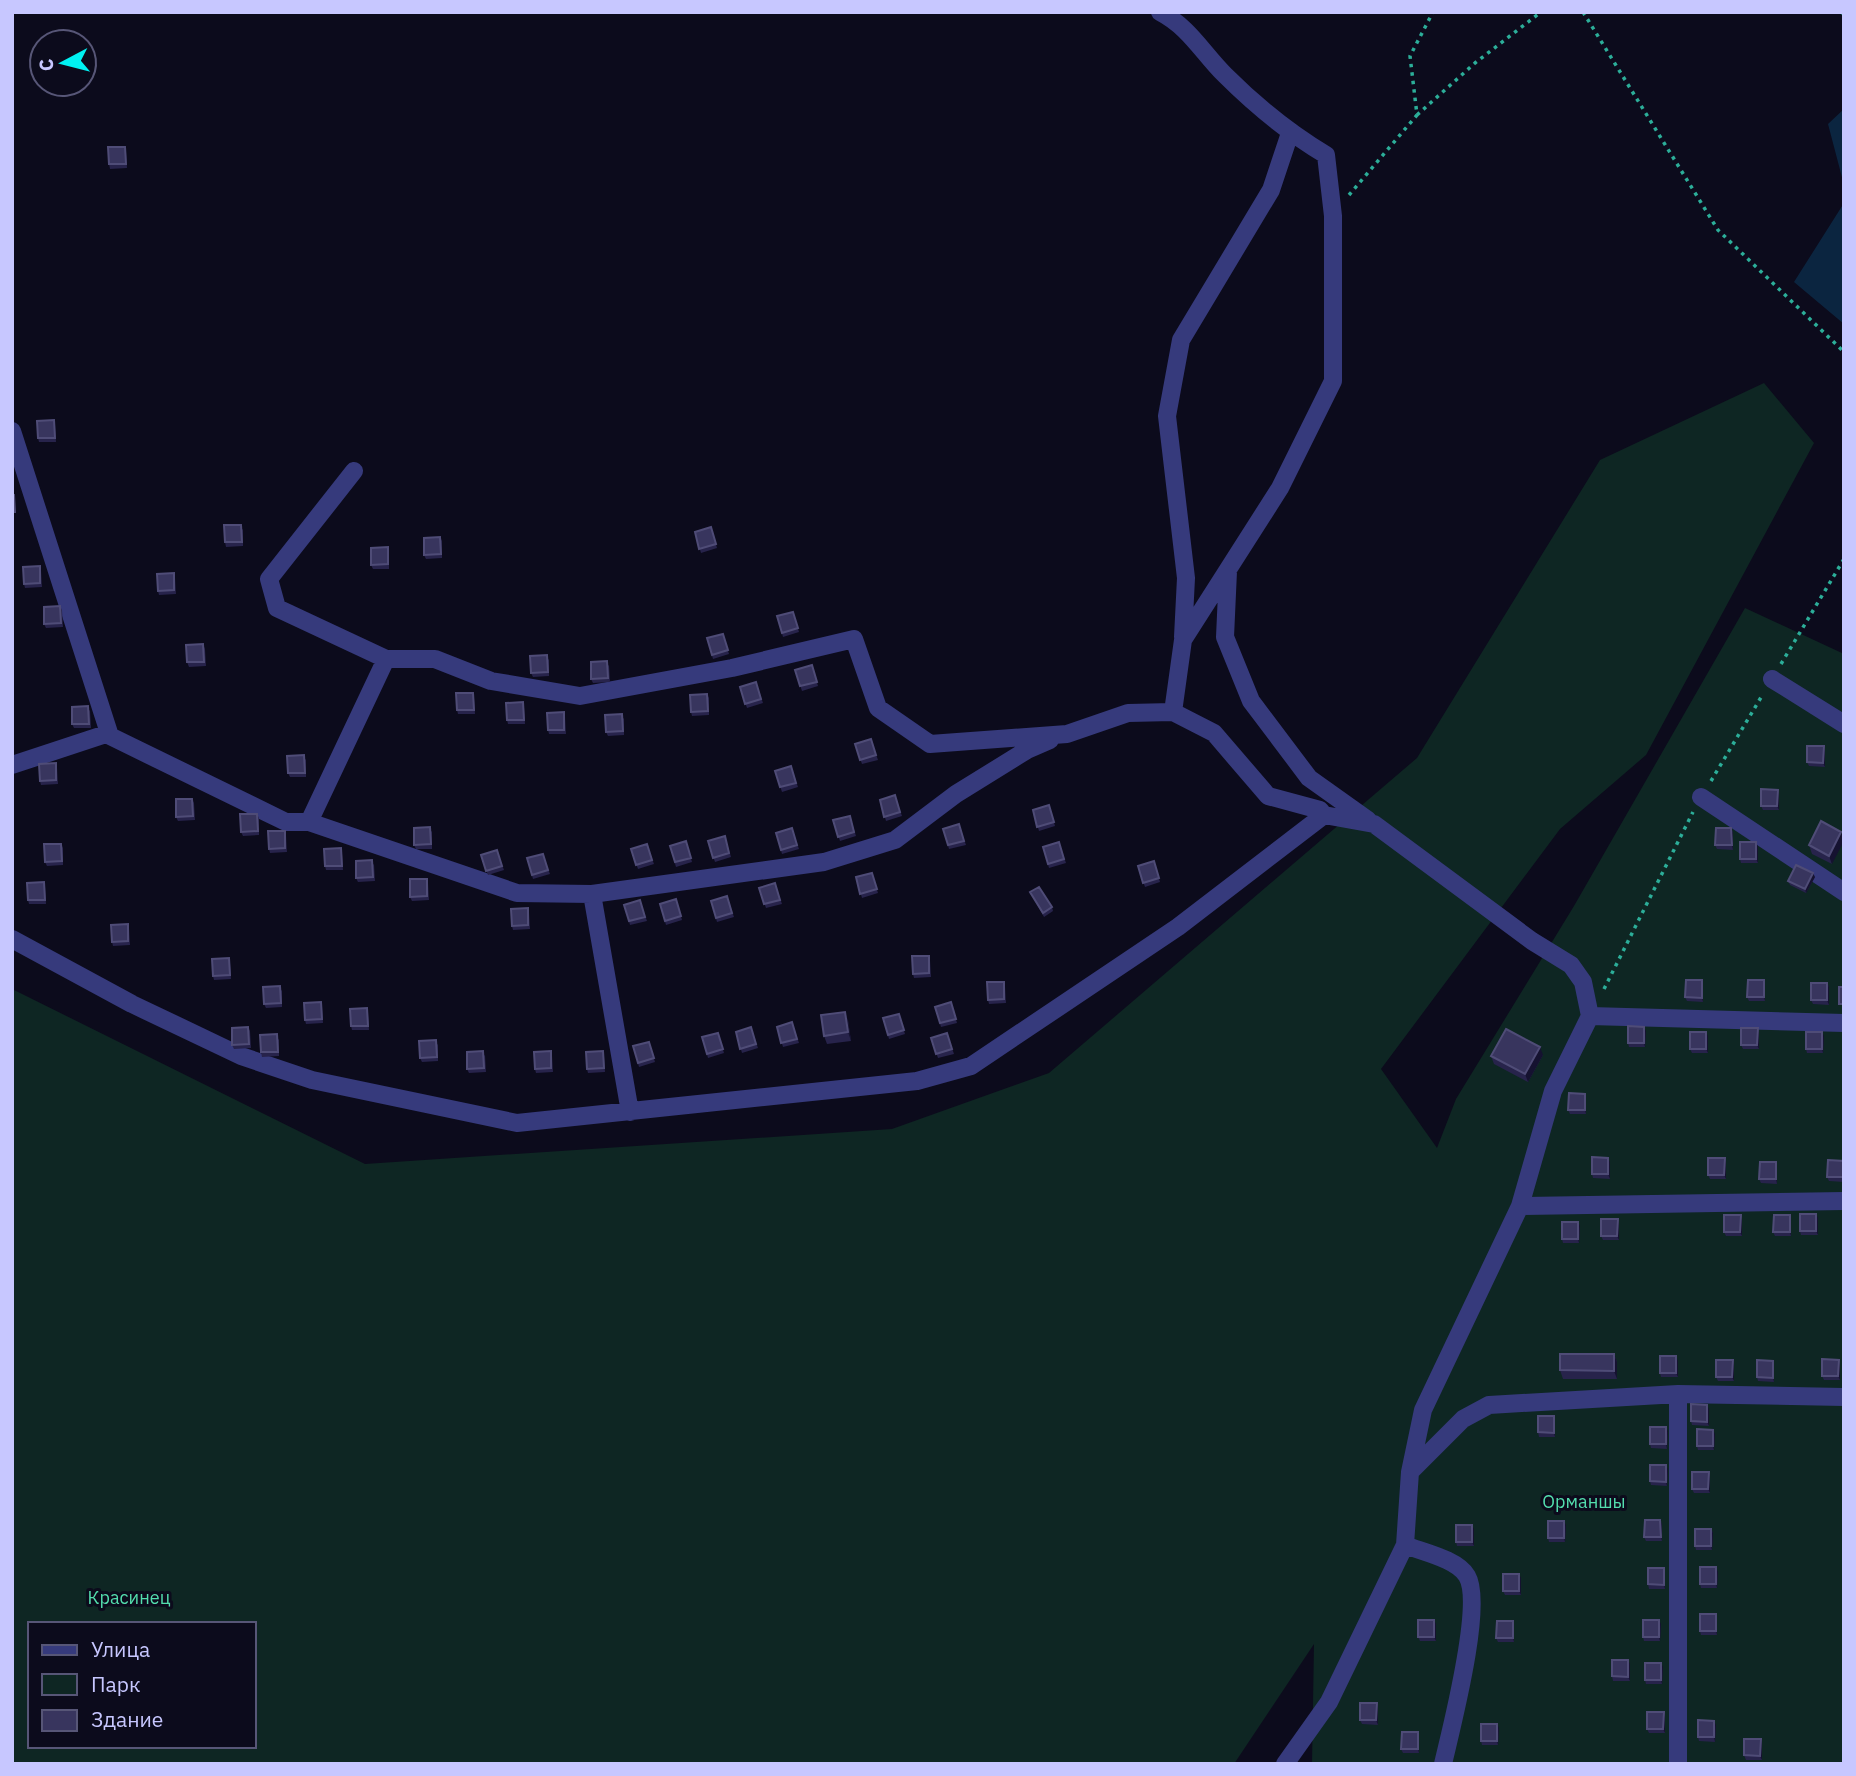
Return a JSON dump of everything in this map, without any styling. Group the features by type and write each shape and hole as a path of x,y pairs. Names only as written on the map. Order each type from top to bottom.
{"street":[{"path":"1160,12 1181,23 1224,74 1290,134 1326,155 1333,216 1333,381 1280,488 1183,640"},
{"path":"1173,712 1183,640 1186,578 1167,415 1181,340 1271,190 1290,134"},
{"path":"12,431 110,736 286,822 309,822 517,893 592,894 824,862 895,840 956,794 1027,750 1128,713 1173,712 1214,733 1268,796 1324,814 1374,824"},
{"path":"354,471 268,579 277,608 386,659 435,659 491,681 580,696 732,668 854,639 878,708 930,744 1067,734"},
{"path":"1228,568 1225,637 1251,701 1309,778 1532,941 1572,965 1583,982 1590,1016 1553,1091 1520,1206 1423,1410 1410,1472 1405,1545 1329,1702 1285,1764"},
{"path":"309,822 386,659"},
{"path":"1772,679 1844,724"},
{"path":"12,765 109,733"},
{"path":"1701,797 1844,892"},
{"path":"12,939 132,1004 241,1056 312,1080 517,1122 630,1112 917,1082 971,1066 1178,927 1324,814"},
{"path":"592,894 630,1112"},
{"path":"1590,1016 1844,1023"},
{"path":"1520,1206 1844,1200"},
{"path":"1410,1472 1463,1419 1489,1405 1678,1394 1844,1397"},
{"path":"1678,1394 1678,1764"},
{"path":"1405,1545 1457,1567 1467,1577 1471,1592 1467,1650 1443,1764"}],"path":[{"path":"1417,115 1410,56 1433,12"},
{"path":"1333,216 1366,171 1417,115 1475,63 1541,12"},
{"path":"1583,12 1718,230 1844,352"}],"green space":[{"path":"1764,383 1814,443 1646,755 1560,829 1381,1069 1437,1148 1456,1099 1574,906 1745,608 1844,654 1844,1764 1312,1764 1314,1644 1234,1764 12,1764 12,989 365,1164 892,1129 1049,1073 1417,758 1600,460"}],"water":[{"path":"1844,109 1844,185 1828,124"},
{"path":"1844,203 1844,324 1794,282"}],"building":[{"path":"108,147 125,147 126,164 109,164"},
{"path":"54,420 55,438 38,438 37,421"},
{"path":"14,495 15,512 12,512"},
{"path":"224,525 241,525 242,542 225,542"},
{"path":"711,527 716,544 699,549 695,532"},
{"path":"440,537 441,554 424,555 424,538"},
{"path":"388,547 388,564 371,565 371,548"},
{"path":"40,566 40,583 24,584 23,567"},
{"path":"174,573 174,590 158,591 157,574"},
{"path":"60,606 61,623 44,624 44,607"},
{"path":"793,612 798,628 782,633 777,616"},
{"path":"723,634 728,650 712,655 707,638"},
{"path":"203,644 204,662 187,662 186,645"},
{"path":"547,655 548,672 531,673 530,656"},
{"path":"607,661 608,678 591,679 591,662"},
{"path":"812,665 817,682 800,686 795,670"},
{"path":"756,682 761,699 745,704 740,687"},
{"path":"456,693 473,693 474,710 457,710"},
{"path":"707,694 708,711 691,712 690,695"},
{"path":"523,702 524,720 507,720 506,703"},
{"path":"88,706 89,724 72,724 72,707"},
{"path":"564,712 564,730 548,730 547,713"},
{"path":"622,714 623,731 606,732 605,715"},
{"path":"871,739 876,755 860,760 855,744"},
{"path":"1807,746 1824,746 1823,763 1807,762"},
{"path":"304,755 305,773 288,773 287,756"},
{"path":"56,763 56,780 40,781 39,764"},
{"path":"791,766 796,783 780,787 775,771"},
{"path":"1761,789 1778,790 1777,806 1761,806"},
{"path":"895,795 900,812 884,817 880,800"},
{"path":"176,799 192,799 193,816 176,817"},
{"path":"1049,805 1054,822 1037,827 1033,810"},
{"path":"240,814 257,814 258,831 241,832"},
{"path":"850,816 854,832 838,837 833,820"},
{"path":"1821,821 1841,832 1829,856 1809,845"},
{"path":"959,824 964,841 948,845 943,829"},
{"path":"430,827 431,844 414,845 414,828"},
{"path":"792,828 797,845 781,850 776,833"},
{"path":"1716,828 1731,828 1732,845 1715,845"},
{"path":"268,831 285,831 285,848 269,849"},
{"path":"725,836 729,853 713,858 708,841"},
{"path":"686,841 691,858 675,862 670,846"},
{"path":"1059,842 1064,859 1048,864 1043,847"},
{"path":"1740,842 1756,842 1756,859 1740,859"},
{"path":"44,844 61,844 62,861 45,862"},
{"path":"647,844 652,860 636,865 631,849"},
{"path":"341,848 342,866 325,866 324,849"},
{"path":"497,850 502,866 486,871 481,855"},
{"path":"543,854 548,870 532,875 527,858"},
{"path":"372,860 373,877 356,878 356,861"},
{"path":"1154,861 1159,878 1143,883 1138,866"},
{"path":"1796,865 1813,873 1805,889 1788,881"},
{"path":"872,873 877,889 860,894 856,877"},
{"path":"410,879 427,879 427,896 410,897"},
{"path":"44,882 45,900 28,900 27,883"},
{"path":"775,883 780,900 764,904 759,888"},
{"path":"1039,887 1052,907 1043,913 1030,892"},
{"path":"727,896 732,913 716,918 711,901"},
{"path":"676,899 681,916 665,921 660,904"},
{"path":"640,900 645,917 629,921 624,905"},
{"path":"528,908 528,925 512,926 511,909"},
{"path":"128,924 128,941 112,942 111,925"},
{"path":"912,956 929,956 929,973 913,974"},
{"path":"229,958 230,975 213,976 212,959"},
{"path":"1686,980 1702,980 1702,998 1685,997"},
{"path":"1748,980 1764,980 1764,997 1747,997"},
{"path":"987,982 1004,982 1004,999 988,1000"},
{"path":"1811,983 1827,983 1827,1000 1811,1000"},
{"path":"280,986 281,1003 264,1004 263,987"},
{"path":"1839,987 1844,987 1844,1004 1839,1004"},
{"path":"321,1002 322,1019 305,1020 304,1003"},
{"path":"951,1002 956,1019 940,1023 935,1007"},
{"path":"367,1008 368,1026 351,1026 350,1009"},
{"path":"845,1012 848,1032 824,1036 821,1015"},
{"path":"899,1014 904,1030 888,1035 883,1018"},
{"path":"792,1022 797,1039 781,1043 777,1027"},
{"path":"1628,1026 1644,1027 1644,1043 1628,1043"},
{"path":"248,1027 249,1044 232,1045 232,1028"},
{"path":"751,1027 756,1044 740,1049 736,1032"},
{"path":"1741,1028 1758,1028 1757,1045 1741,1045"},
{"path":"1506,1029 1540,1047 1525,1074 1491,1056"},
{"path":"1690,1032 1706,1032 1706,1049 1690,1049"},
{"path":"1806,1032 1822,1032 1822,1049 1806,1049"},
{"path":"718,1033 723,1049 707,1054 702,1037"},
{"path":"947,1033 952,1049 936,1054 931,1038"},
{"path":"277,1034 278,1052 261,1052 260,1035"},
{"path":"436,1040 437,1057 420,1058 419,1041"},
{"path":"649,1042 654,1058 638,1063 633,1046"},
{"path":"483,1051 484,1068 467,1069 467,1052"},
{"path":"551,1051 551,1068 535,1069 534,1052"},
{"path":"603,1051 604,1068 587,1069 586,1052"},
{"path":"1569,1093 1585,1094 1585,1110 1568,1110"},
{"path":"1592,1157 1608,1158 1608,1174 1592,1174"},
{"path":"1708,1158 1725,1158 1724,1175 1708,1175"},
{"path":"1828,1160 1844,1161 1844,1177 1827,1177"},
{"path":"1760,1162 1776,1162 1776,1179 1759,1179"},
{"path":"1800,1214 1816,1214 1816,1231 1800,1231"},
{"path":"1724,1215 1741,1215 1740,1232 1724,1232"},
{"path":"1774,1215 1790,1215 1790,1232 1773,1232"},
{"path":"1601,1219 1618,1219 1617,1236 1601,1236"},
{"path":"1562,1222 1578,1222 1578,1239 1562,1239"},
{"path":"1560,1354 1614,1354 1614,1371 1560,1370"},
{"path":"1660,1356 1676,1356 1676,1373 1660,1373"},
{"path":"1822,1359 1839,1360 1838,1376 1822,1376"},
{"path":"1716,1360 1733,1360 1732,1377 1716,1377"},
{"path":"1757,1360 1773,1361 1773,1378 1757,1377"},
{"path":"1691,1404 1707,1405 1707,1422 1691,1421"},
{"path":"1538,1416 1554,1416 1554,1433 1538,1432"},
{"path":"1650,1427 1666,1427 1666,1444 1650,1444"},
{"path":"1697,1429 1713,1430 1713,1446 1697,1446"},
{"path":"1650,1465 1666,1465 1666,1482 1650,1481"},
{"path":"1692,1472 1709,1472 1708,1489 1692,1489"},
{"path":"1645,1520 1660,1520 1661,1537 1644,1537"},
{"path":"1548,1521 1564,1521 1564,1538 1548,1538"},
{"path":"1456,1525 1472,1525 1472,1542 1456,1542"},
{"path":"1695,1529 1711,1529 1711,1546 1695,1546"},
{"path":"1700,1567 1716,1567 1716,1584 1700,1584"},
{"path":"1648,1568 1664,1568 1664,1585 1648,1584"},
{"path":"1503,1574 1519,1574 1519,1591 1503,1591"},
{"path":"1700,1614 1716,1614 1716,1631 1700,1631"},
{"path":"1418,1620 1434,1620 1434,1637 1418,1637"},
{"path":"1643,1620 1659,1620 1659,1637 1643,1637"},
{"path":"1497,1621 1513,1621 1513,1638 1496,1638"},
{"path":"1612,1660 1628,1660 1628,1677 1612,1676"},
{"path":"1645,1663 1661,1663 1661,1680 1645,1680"},
{"path":"1360,1703 1377,1703 1376,1720 1360,1720"},
{"path":"1647,1712 1664,1712 1663,1729 1647,1729"},
{"path":"1698,1720 1714,1721 1714,1737 1698,1737"},
{"path":"1481,1724 1497,1724 1497,1741 1481,1741"},
{"path":"1402,1732 1418,1732 1418,1749 1401,1749"},
{"path":"1744,1739 1761,1739 1760,1756 1744,1755"}],"park label":[{"name":"Орманшы","path":"1584,1501"},
{"name":"Красинец","path":"129,1597"}]}
